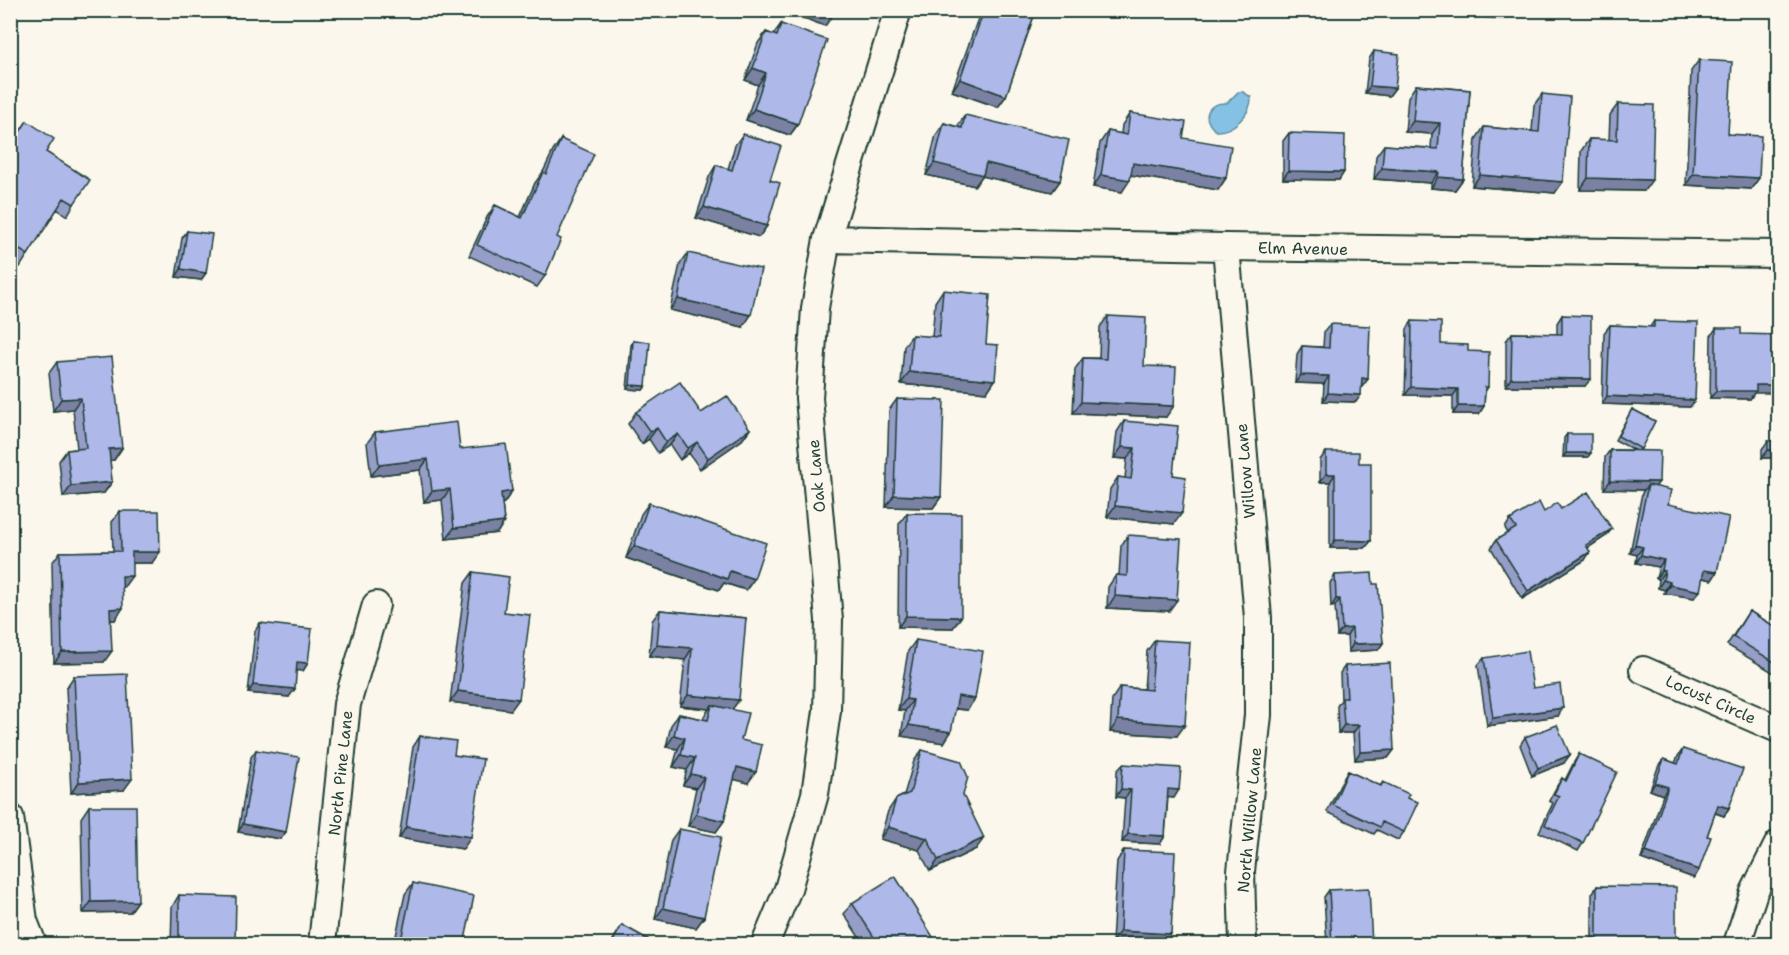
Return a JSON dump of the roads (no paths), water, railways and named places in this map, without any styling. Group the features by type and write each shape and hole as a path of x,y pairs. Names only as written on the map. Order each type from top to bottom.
{"street":[{"name":"Oak Lane","path":"765,945 788,889 815,794 827,711 829,620 809,398 815,308 827,239 898,10"},
{"name":"Elm Avenue","path":"827,239 1779,254"},
{"name":"Willow Lane","path":"1226,247 1258,618 1258,696"},
{"name":"North Pine Lane","path":"322,945 347,704 376,605"},
{"name":"Locust Circle","path":"1643,670 1779,729"},
{"name":"North Willow Lane","path":"1244,945 1241,871 1258,715 1258,696"},
{"path":"10,817 24,921 33,945"},
{"path":"1737,945 1754,892 1779,844"}],"water":[{"path":"1238,92 1251,97 1248,110 1234,125 1222,131 1216,131 1208,121 1208,112 1215,105 1227,103"}]}
